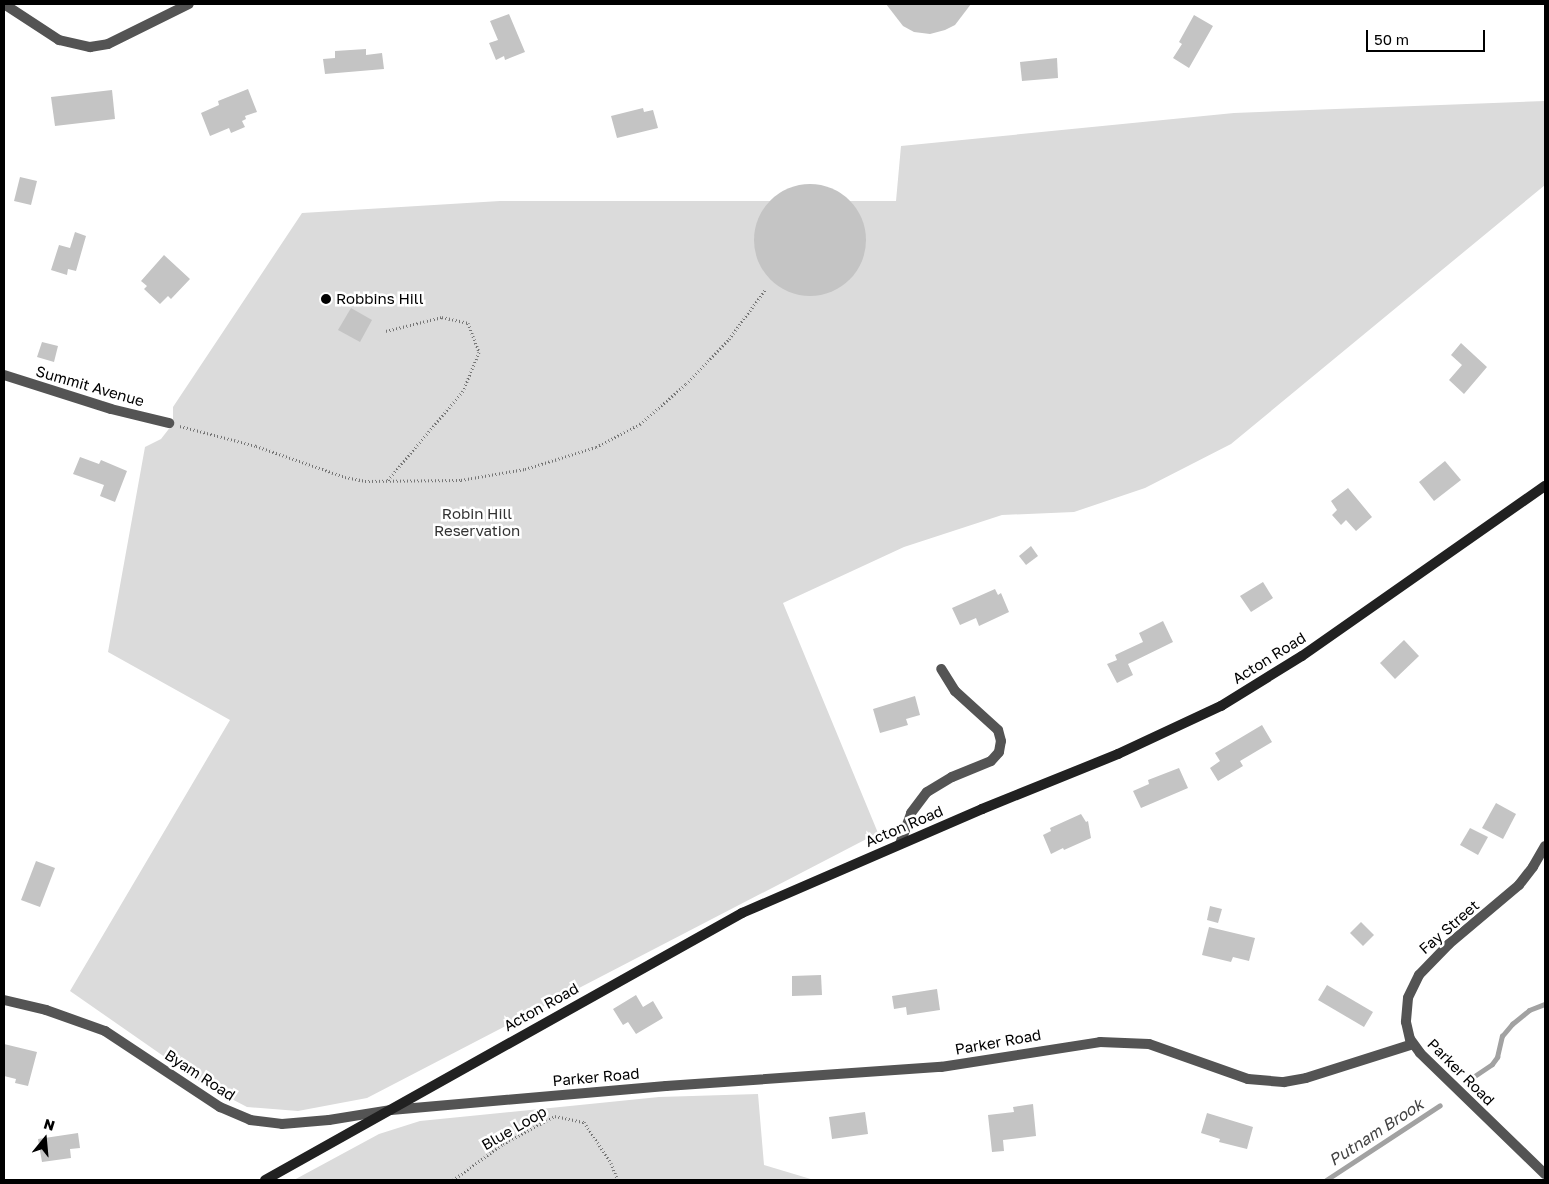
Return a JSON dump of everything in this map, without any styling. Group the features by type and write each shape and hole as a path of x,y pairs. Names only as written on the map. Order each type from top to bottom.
{"main road":[{"name":"Acton Road","path":"265,1180 742,913 900,844 1118,754 1221,706 1302,656 1545,486"}],"street":[{"path":"4,4 59,40 90,47 108,44 189,4"},
{"name":"Summit Avenue","path":"4,375 110,410 169,423"},
{"path":"900,844 911,813 928,792 952,777 992,761 999,752 998,730 955,691 941,668"},
{"name":"Fay Street","path":"1413,1044 1408,1033 1407,1011 1410,992 1419,975 1449,944 1519,885 1534,867 1545,846"},
{"name":"Byam Road","path":"4,1000 53,1012 105,1031 220,1107 250,1120 266,1124 299,1124 391,1110"},
{"name":"Parker Road","path":"391,1110 666,1086 941,1067 1100,1042 1149,1044 1248,1079 1284,1082 1306,1078 1413,1044 1428,1062 1545,1174"}],"path":[{"path":"169,423 256,446 365,481 461,480 548,464 620,437 655,413 729,339 765,290"},
{"path":"386,331 442,317 468,323 479,352 463,391 387,482"},
{"name":"Blue Loop","path":"453,1180 503,1144 555,1116 584,1122 610,1163 618,1180"}],"green space":[{"name":"Robin Hill Reservation","path":"1545,101 1545,185 1231,444 1145,488 1074,512 1002,515 904,547 783,603 878,833 367,1098 298,1111 247,1107 205,1085 70,991 230,720 108,652 145,447 161,439 168,430 173,422 173,407 302,213 500,201 896,201 901,146 1234,113"},
{"path":"758,1094 764,1165 814,1180 294,1180 379,1134 420,1121 659,1097"}],"building":[{"path":"886,4 971,4 955,25 930,34 914,32 903,26"},
{"path":"509,14 525,52 505,60 504,56 496,60 489,43 498,40 490,21"},
{"path":"1194,15 1213,26 1189,68 1173,58 1182,44 1179,42"},
{"path":"366,49 366,55 382,53 384,69 325,74 323,59 335,58 335,51"},
{"path":"1057,58 1058,78 1022,81 1020,62"},
{"path":"248,89 257,112 245,116 246,119 242,121 245,127 231,133 229,128 210,136 201,113 219,105 218,101"},
{"path":"112,90 115,119 55,126 51,97"},
{"path":"643,108 644,112 653,110 658,128 617,138 611,116"},
{"path":"20,177 37,181 31,205 14,201"},
{"path":"810,184 831,188 850,200 862,219 866,240 862,261 850,280 831,292 810,296 789,292 770,280 758,261 754,240 758,219 770,200 789,188"},
{"path":"75,232 86,236 76,271 68,269 67,275 51,270 59,245 70,248"},
{"path":"164,255 190,279 171,299 168,296 160,304 144,289 147,286 141,281"},
{"path":"351,308 372,320 360,342 338,330"},
{"path":"42,342 58,346 54,362 37,357"},
{"path":"1461,343 1487,367 1464,394 1449,380 1462,365 1451,355"},
{"path":"80,457 99,464 101,460 127,471 115,502 100,496 104,485 73,474"},
{"path":"1445,461 1461,480 1434,501 1419,482"},
{"path":"1348,488 1372,517 1356,531 1346,520 1341,525 1332,515 1337,510 1331,501"},
{"path":"1031,546 1038,556 1026,565 1019,556"},
{"path":"1263,582 1273,598 1251,612 1240,596"},
{"path":"995,589 998,595 1001,593 1009,612 979,626 976,618 960,625 952,608"},
{"path":"1163,621 1173,642 1128,664 1133,675 1117,683 1107,664 1117,660 1115,655 1143,642 1139,633"},
{"path":"1404,640 1419,656 1395,679 1380,663"},
{"path":"915,696 920,715 906,719 908,725 880,733 873,709"},
{"path":"1262,725 1272,742 1240,761 1243,766 1218,781 1210,768 1220,761 1215,753"},
{"path":"1179,768 1188,788 1141,808 1133,791 1149,784 1148,780"},
{"path":"1496,803 1516,814 1503,839 1482,828"},
{"path":"1081,814 1086,822 1088,821 1091,838 1051,854 1043,835 1051,831 1050,828"},
{"path":"1470,828 1488,837 1478,855 1460,845"},
{"path":"36,861 55,868 40,907 21,900"},
{"path":"1210,906 1222,909 1218,923 1207,920"},
{"path":"1361,922 1374,935 1363,946 1350,933"},
{"path":"1209,927 1255,938 1249,961 1233,957 1231,962 1202,955"},
{"path":"821,975 822,995 792,996 792,976"},
{"path":"1327,985 1373,1012 1364,1027 1318,1000"},
{"path":"937,989 940,1010 907,1015 906,1007 894,1009 892,996"},
{"path":"636,995 643,1007 653,1001 663,1018 636,1034 628,1022 623,1025 613,1009"},
{"path":"4,1044 37,1052 28,1086 15,1083 16,1079 4,1076"},
{"path":"1033,1104 1036,1136 1003,1140 1004,1151 992,1152 988,1115 1014,1112 1013,1107"},
{"path":"865,1112 868,1134 832,1139 829,1117"},
{"path":"1207,1113 1253,1127 1247,1149 1219,1142 1220,1139 1201,1133"},
{"path":"78,1133 80,1148 70,1149 71,1158 42,1162 38,1139"}],"waterway":[{"name":"Putnam Brook","path":"1467,1081 1492,1064 1497,1057 1502,1036 1512,1024 1529,1010 1545,1004"},
{"name":"Putnam Brook","path":"1326,1180 1440,1105"}],"place":[{"name":"Robbins Hill","path":"326,299"}]}
